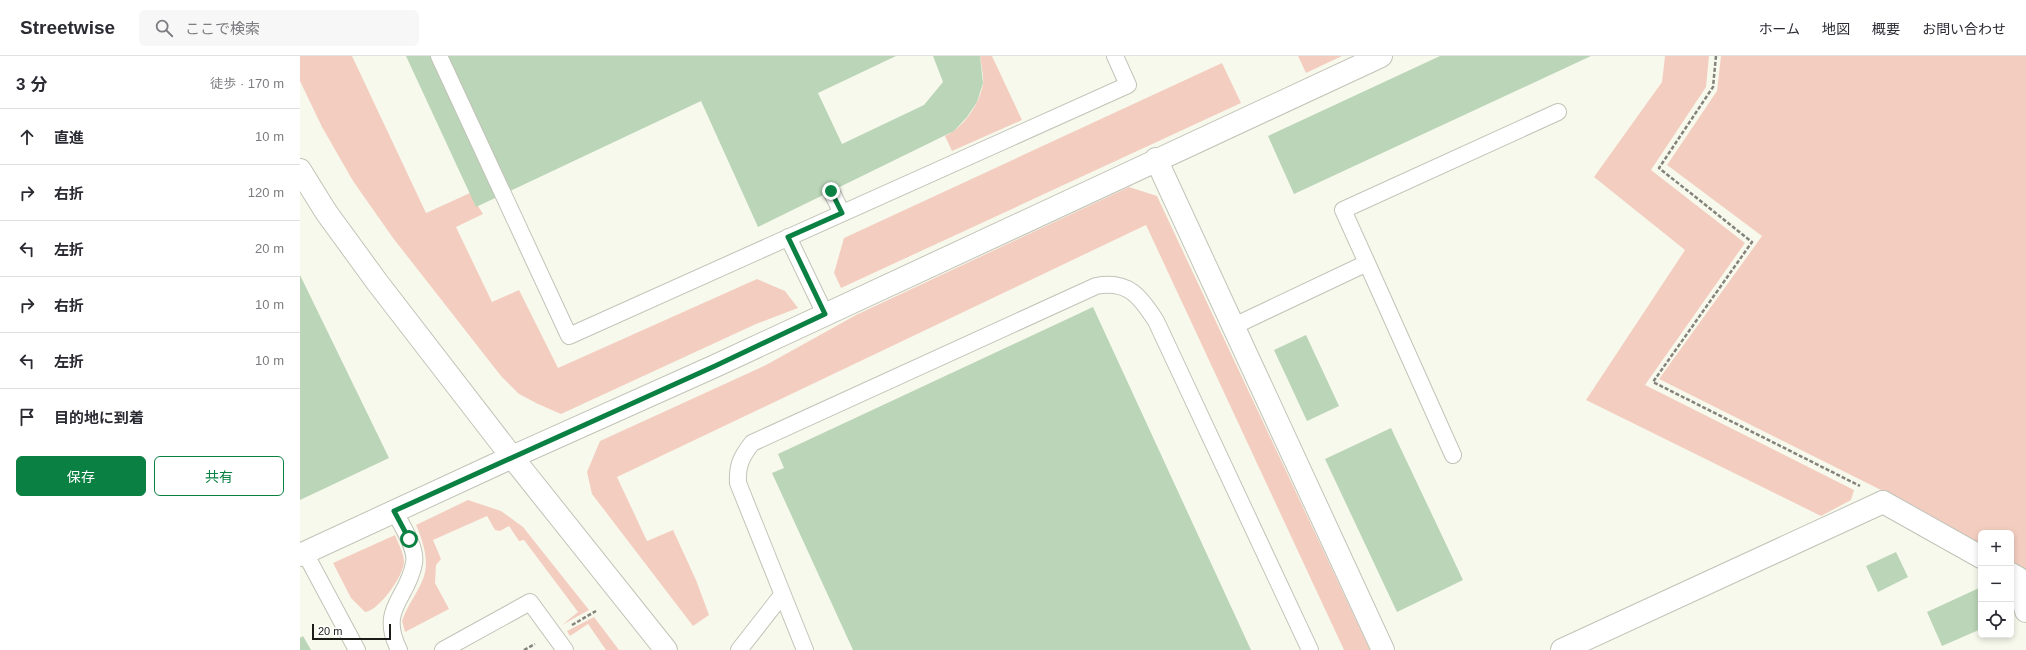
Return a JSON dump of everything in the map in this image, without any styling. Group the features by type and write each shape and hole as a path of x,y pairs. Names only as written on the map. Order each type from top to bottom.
{"street":[{"path":"302,554 512,456 715,366 1156,159 1382,56"},
{"path":"1156,159 1383,650"},
{"path":"300,170 326,212 351,247 512,456 666,650"},
{"path":"1562,650 1586,645 1883,502 1978,555"},
{"path":"2014,576 2018,578 2026,611"}],"lane":[{"path":"439,56 569,336 1128,85 1115,56"},
{"path":"1453,454 1343,210 1558,112"},
{"path":"831,191 842,213"},
{"path":"788,237 825,314"},
{"path":"1234,326 1367,263"},
{"path":"805,650 738,483 737,468 742,455 752,443 1089,289 1111,283 1127,288 1144,303 1156,321 1310,650"},
{"path":"394,511 409,539 414,562 409,578 392,611 391,626 394,640 399,650"},
{"path":"302,554 357,650"},
{"path":"739,650 782,595"},
{"path":"443,650 530,602 565,650"}],"path":[{"path":"1716,56 1713,87 1659,168 1752,242 1653,382 1859,486 1883,502"},
{"path":"571,625 596,611"},
{"path":"524,650 539,642"}],"shaded area":[{"path":"300,56 352,56 426,213 470,193 483,214 456,227 492,302 519,290 558,368 757,279 785,291 798,308 756,324 561,414 538,404 519,394 501,376 393,238 353,181 322,127 300,81"},
{"path":"980,56 992,56 1022,120 952,151 945,136 958,127 970,114 981,92 983,74"},
{"path":"1298,56 1342,56 1306,73"},
{"path":"1665,56 1709,56 1706,87 1651,170 1745,243 1645,385 1854,490 1851,500 1821,516 1586,400 1685,250 1594,177 1662,82"},
{"path":"1721,56 2026,56 2026,572 2014,565 2014,530 1978,530 1978,544 1897,498 1659,379 1762,236 1667,165 1717,91"},
{"path":"1222,63 1241,103 841,288 834,273 844,238"},
{"path":"1129,187 1157,196 1370,650 1344,650 1146,225 617,477 647,541 673,530 696,580 709,615 693,626 592,494 587,472 600,441 766,365 856,315"},
{"path":"468,500 501,511 523,527 589,610 562,625 578,612 524,540 519,541 509,526 500,531 495,530 487,516 433,540 441,559 436,565 435,583 449,609 405,632 402,621 423,579 426,566 425,552 416,525"},
{"path":"395,535 403,555 403,568 390,592 377,606 365,612 351,598 333,563"},
{"path":"594,617 619,650 606,650 588,624 570,636 567,631"}],"building":[{"path":"406,56 896,56 818,93 842,144 924,105 943,82 933,56 980,56 983,83 977,102 967,117 954,131 758,227 701,101 476,207"},
{"path":"1440,56 1591,56 1294,194 1268,136"},
{"path":"300,275 389,458 300,500"},
{"path":"1093,307 1251,650 853,650 772,473 784,468 778,454"},
{"path":"1306,335 1339,406 1307,421 1274,350"},
{"path":"1391,428 1463,580 1397,612 1325,459"},
{"path":"1896,552 1908,577 1878,592 1866,566"},
{"path":"1978,588 1978,630 1942,646 1927,612"},
{"path":"303,636 311,650 300,650 300,638"}],"route":[{"path":"409,539 394,511 512,456 715,366 825,314 788,237 842,213 831,191"}]}
